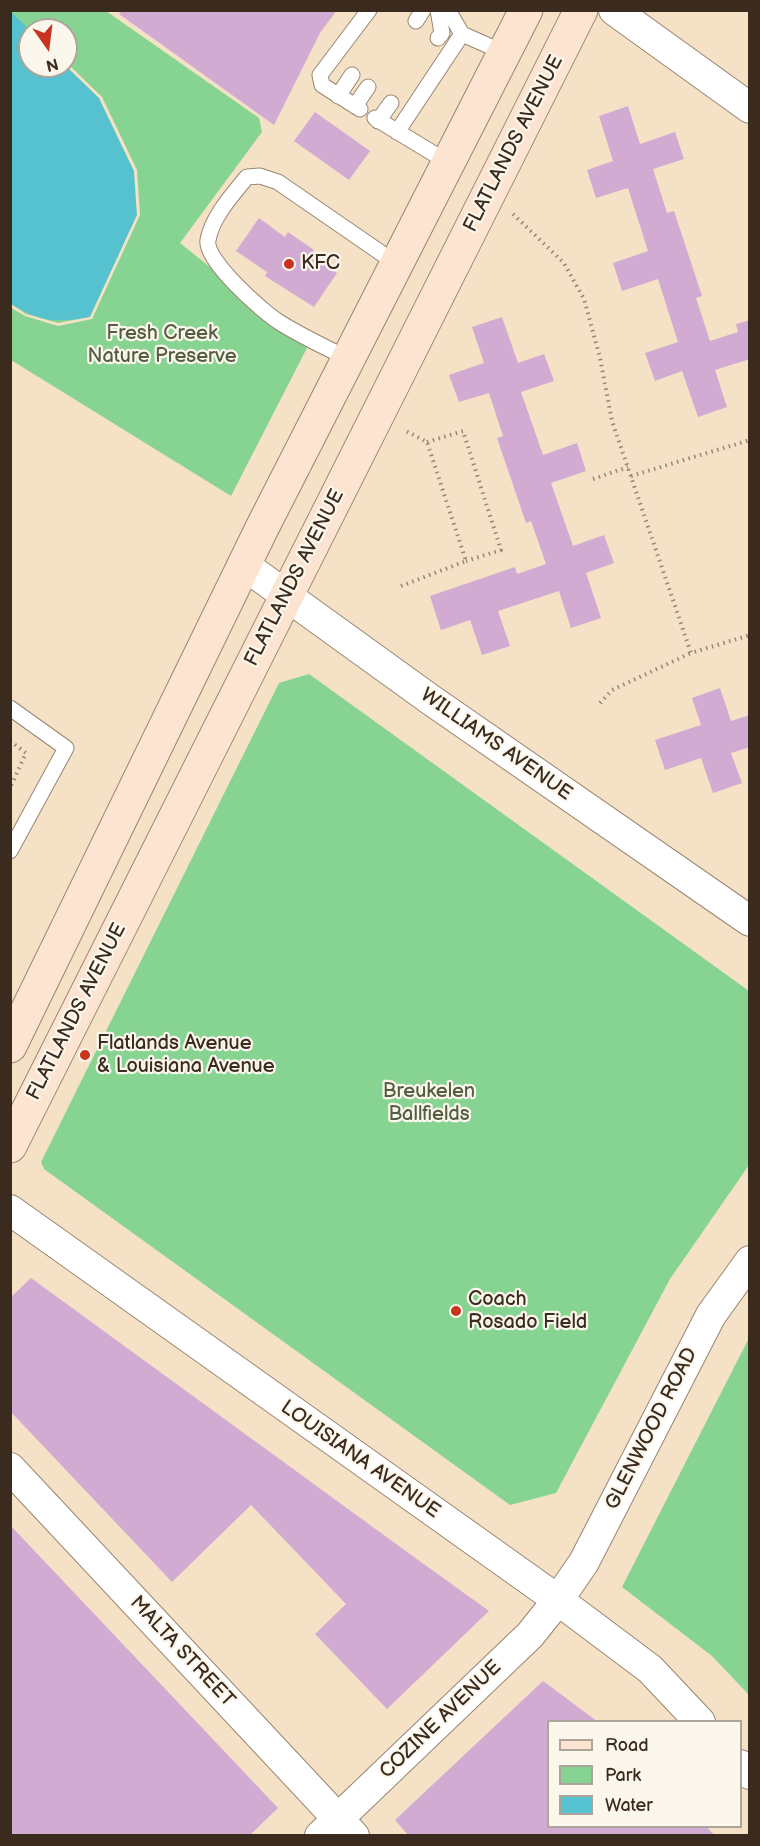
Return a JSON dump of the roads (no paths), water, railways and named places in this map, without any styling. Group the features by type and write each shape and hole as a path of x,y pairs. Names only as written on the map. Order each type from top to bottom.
{"main road":[{"path":"15,1025 244,566 526,10"},
{"name":"FLATLANDS AVENUE","path":"10,1146 581,10"}],"street":[{"path":"614,10 750,108"},
{"name":"WILLIAMS AVENUE","path":"244,566 750,921"},
{"name":"LOUISIANA AVENUE","path":"10,1210 558,1600 650,1669 698,1720"},
{"name":"GLENWOOD ROAD","path":"558,1600 584,1562 711,1315 750,1261"},
{"name":"MALTA STREET","path":"10,1468 338,1830"},
{"name":"COZINE AVENUE","path":"338,1830 530,1635 558,1600"}],"lane":[{"path":"368,87 357,107 322,85 320,75 369,10"},
{"path":"438,10 442,33 438,38"},
{"path":"448,10 462,34 505,53"},
{"path":"397,132 462,34"},
{"path":"338,96 352,75"},
{"path":"391,103 376,119 449,163"},
{"path":"349,359 277,321 225,274 209,251 208,241 215,224 231,197 247,177 260,176 278,182 397,264"},
{"path":"10,708 66,748 10,851"}],"water":[{"path":"10,11 18,19 18,78 78,78 99,98 134,171 137,215 90,317 49,320 11,304"}],"place":[{"name":"KFC","path":"289,264"},
{"name":"Flatlands Avenue & Louisiana Avenue","path":"85,1055"},
{"name":"Coach Rosado Field","path":"456,1311"}],"park label":[{"name":"Fresh Creek Nature Preserve","path":"162,346"},
{"name":"Breukelen Ballfields","path":"429,1104"}]}
